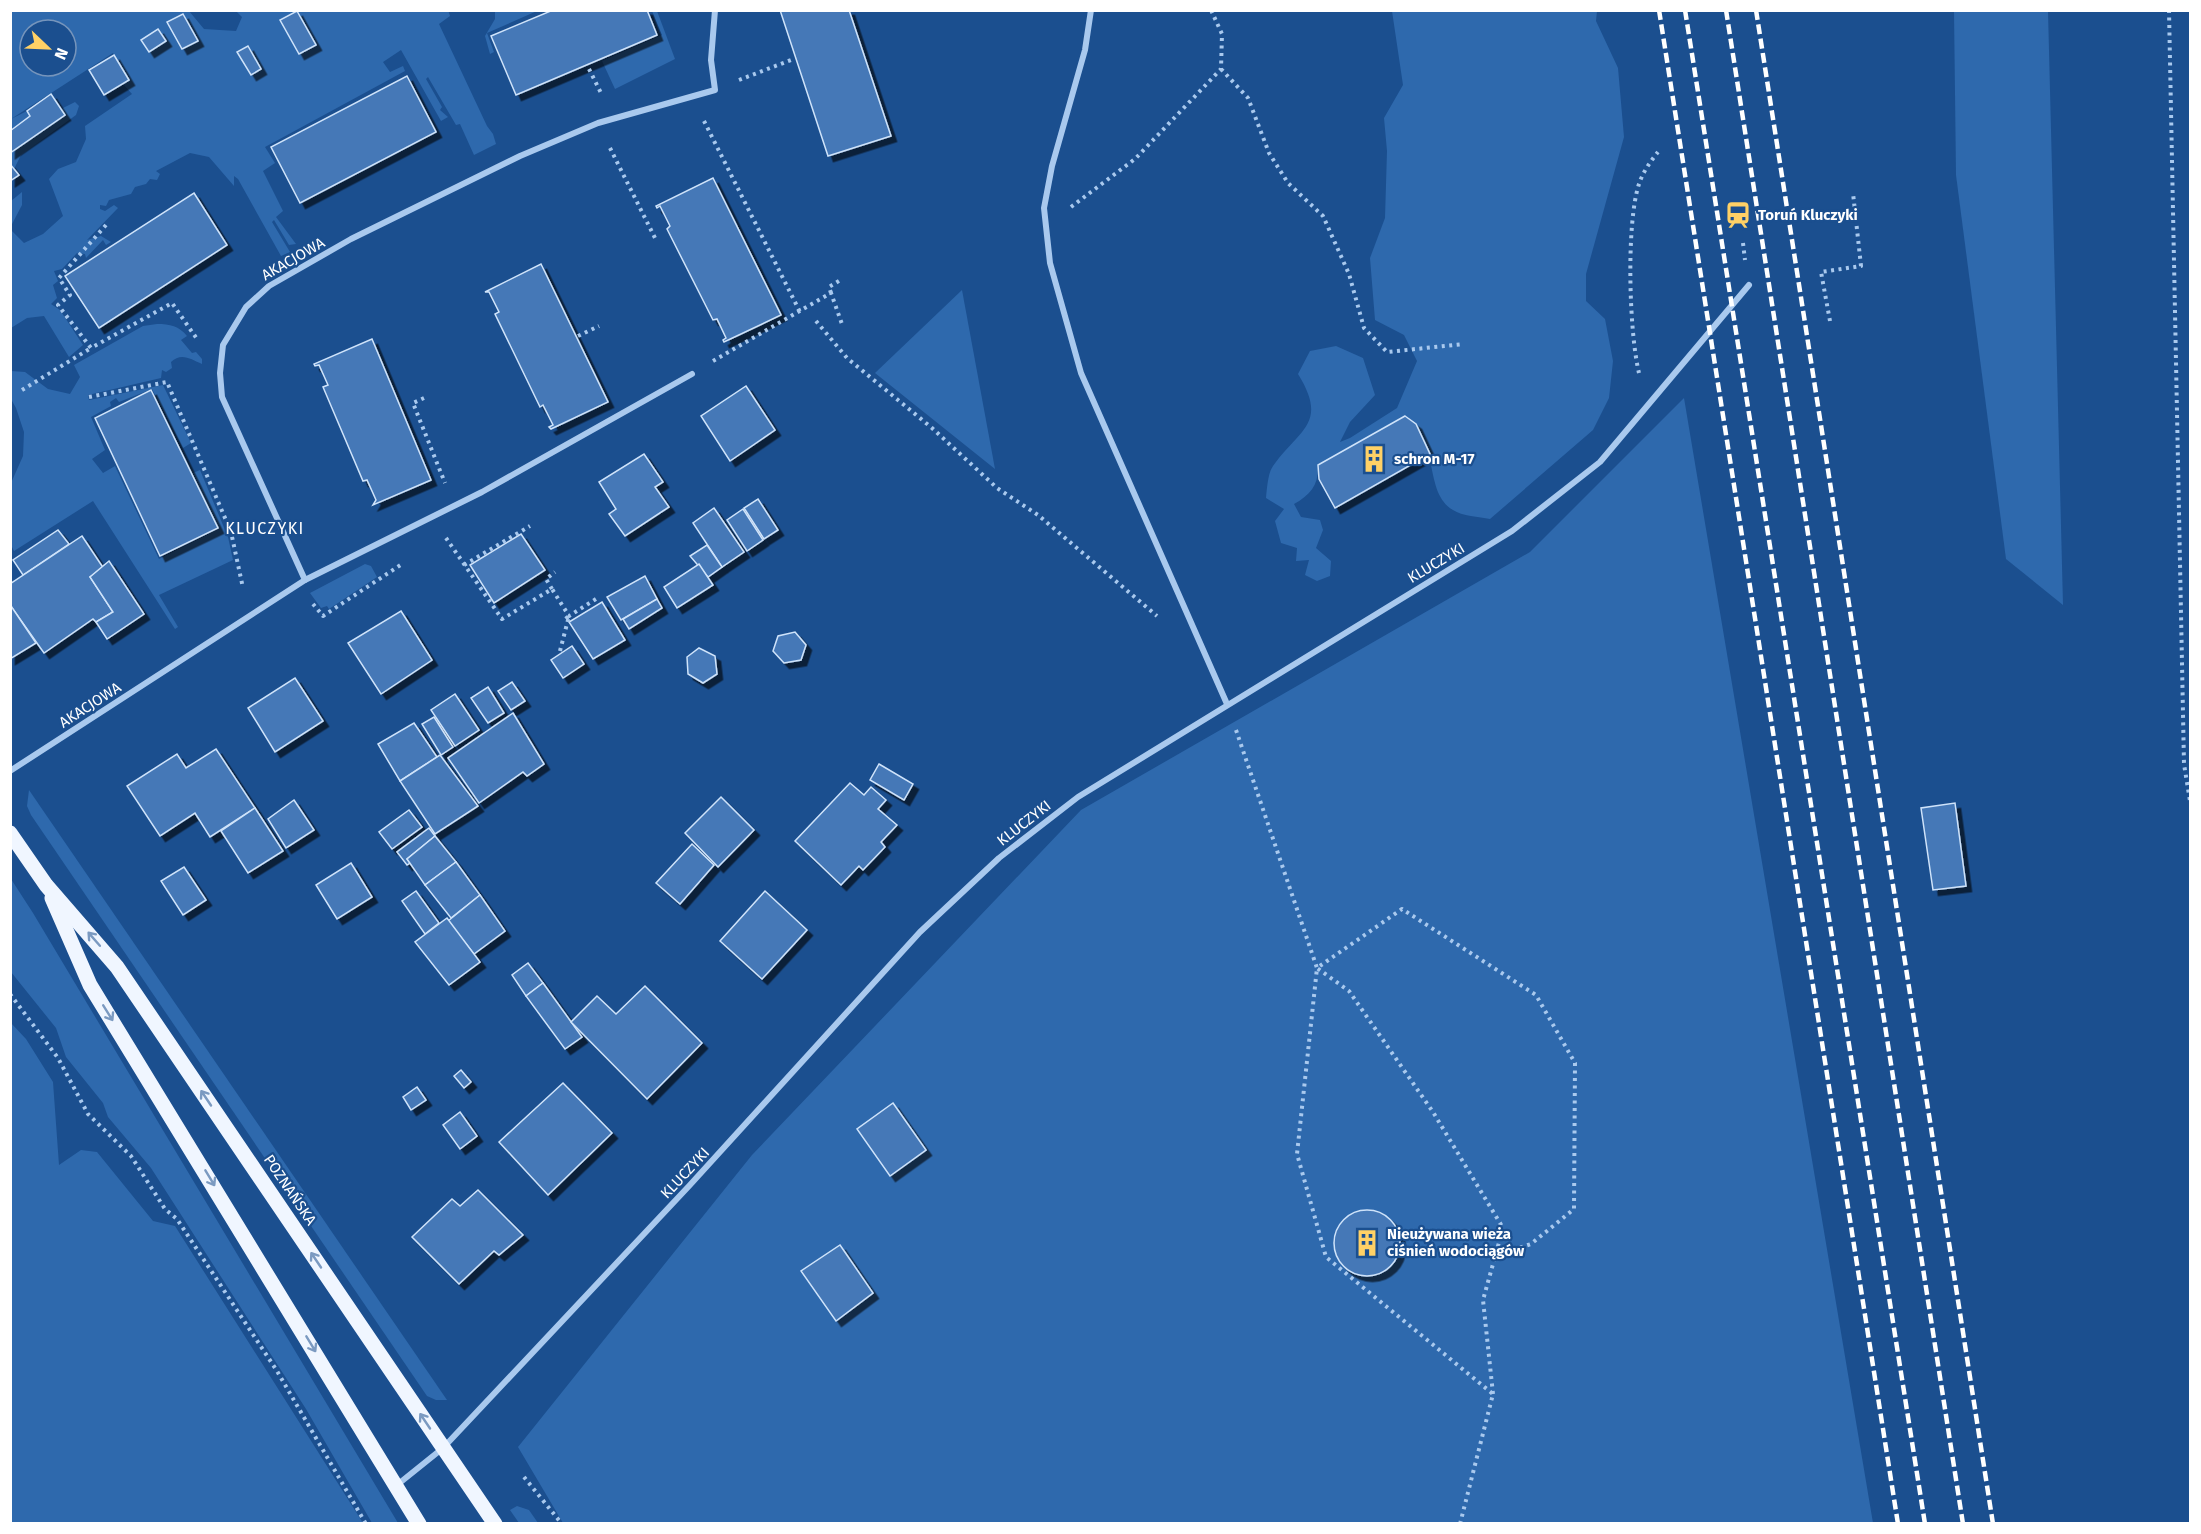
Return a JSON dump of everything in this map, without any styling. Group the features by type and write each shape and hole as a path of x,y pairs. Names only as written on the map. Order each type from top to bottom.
{"main road":[{"name":"POZNAŃSKA","path":"10,833 46,885 117,967 495,1524"},
{"name":"POZNAŃSKA","path":"46,885 90,985 419,1524"}],"street":[{"path":"715,10 711,60 715,90"},
{"path":"1091,10 1085,50 1052,166 1044,208 1050,263 1081,373 1227,704"},
{"name":"AKACJOWA","path":"10,771 304,580 222,398 220,373 224,345 237,320 268,286 351,239 520,156 598,123 715,90"},
{"name":"KLUCZYKI","path":"397,1485 443,1448 689,1186 920,932 956,896 999,858 1078,797 1512,531 1600,462 1749,285"},
{"path":"304,580 482,492 692,374"}],"path":[{"path":"1046,226 1135,159 1221,69 1222,34 1211,10"},
{"path":"2169,10 2184,764 2190,801"},
{"path":"715,90 791,60"},
{"path":"1221,69 1248,98 1269,153 1288,183 1323,216 1348,274 1364,328 1387,352 1464,344"},
{"path":"692,96 800,312"},
{"path":"598,123 655,238"},
{"path":"1647,404 1636,360 1632,323 1631,251 1633,213 1638,186 1647,165 1658,152"},
{"path":"1830,321 1821,272 1861,266 1852,193"},
{"path":"91,348 58,305 70,295 59,278 106,225"},
{"path":"842,279 829,287 843,327"},
{"path":"692,374 831,293"},
{"path":"22,390 172,303 220,373"},
{"path":"816,321 847,358 932,428 997,488 1038,515 1161,619"},
{"path":"578,336 599,326"},
{"path":"89,397 167,382 231,532 244,592 239,596"},
{"path":"425,520 445,536 502,619 552,589"},
{"path":"464,565 530,526"},
{"path":"555,572 546,579 569,616 560,651"},
{"path":"564,620 596,599"},
{"path":"1227,704 1317,969 1297,1155 1326,1257 1493,1394"},
{"path":"1317,969 1402,909 1536,994 1575,1063 1574,1209 1531,1244 1495,1256"},
{"path":"1317,969 1349,991 1432,1112 1503,1228 1483,1300 1493,1394 1460,1524"},
{"path":"10,994 58,1058 88,1114 131,1156 165,1209 177,1219 277,1371 366,1524"},
{"path":"524,1478 562,1524"}],"shaded area":[{"path":"448,10 450,16 439,24 496,144 474,155 460,124 456,125 428,77 426,79 442,107 440,110 448,117 441,121 401,50 383,62 390,72 403,66 405,71 265,147 275,163 263,171 283,211 276,217 296,244 289,245 274,220 272,222 290,252 281,256 238,179 234,176 234,186 209,157 190,153 156,171 160,174 157,180 150,179 146,184 135,187 131,194 109,200 106,206 100,205 100,209 105,211 114,205 118,208 87,240 101,236 111,242 106,245 103,240 86,258 85,254 77,253 62,269 54,271 58,281 53,285 57,298 51,304 60,310 83,345 69,357 44,316 27,318 11,328 11,230 24,243 43,234 63,216 49,179 58,169 76,162 86,139 85,126 132,94 123,84 129,79 113,53 78,76 78,18 18,18 18,78 74,78 11,119 11,11 189,11 204,29 236,31 242,17 236,11"},
{"path":"495,11 537,11 487,33 494,52 490,54 485,36 495,19"},
{"path":"652,11 657,11 675,59 615,89 602,61 662,35"},
{"path":"1392,11 1597,11 1596,21 1618,68 1624,137 1586,274 1586,301 1605,319 1613,361 1609,398 1593,430 1490,519 1461,514 1444,502 1434,479 1423,439 1416,427 1405,416 1318,465 1313,488 1294,504 1301,517 1320,520 1323,530 1316,548 1331,561 1330,576 1317,581 1305,575 1309,560 1296,561 1297,548 1281,543 1275,521 1284,509 1266,498 1271,469 1301,434 1311,415 1311,404 1307,391 1298,374 1310,351 1336,346 1363,358 1375,395 1350,422 1340,442 1397,408 1417,361 1404,335 1375,320 1370,258 1385,218 1387,151 1384,118 1403,85"},
{"path":"1954,11 2048,11 2063,605 2006,559 1956,175"},
{"path":"75,102 79,106 76,115 21,155 14,169 10,153 65,116 61,109"},
{"path":"27,111 30,116 11,131 11,119"},
{"path":"22,192 22,205 11,226 11,201"},
{"path":"962,290 995,469 875,373"},
{"path":"157,324 174,326 181,330 187,336 181,340 192,353 196,352 202,359 202,364 186,357 179,357 171,362 172,368 166,372 162,370 161,378 88,395 89,400 163,385 191,443 183,448 152,389 119,402 116,398 110,402 111,406 91,417 105,450 92,459 103,473 115,466 159,559 219,529 193,473 200,470 228,537 233,560 159,595 178,627 175,629 93,501 14,551 11,545 11,483 23,456 24,432 11,399 11,371 25,372 48,389 70,394 80,377 74,365 143,326"},
{"path":"1684,398 1873,1523 563,1523 518,1447 752,1155 1081,810 1530,552"},
{"path":"365,564 371,566 377,577 329,609 327,606 321,608 310,593"},
{"path":"29,790 447,1400 436,1400 427,1396 31,815 27,806"},
{"path":"11,879 398,1523 372,1523 306,1409 151,1168 108,1117 103,1103 66,1057 56,1028 11,972"},
{"path":"11,1023 26,1039 53,1082 59,1165 81,1150 97,1152 153,1221 175,1226 363,1523 11,1523"},
{"path":"517,1506 529,1510 538,1523 519,1523 510,1510"}],"building":[{"path":"553,10 647,10 657,35 516,95 491,36"},
{"path":"780,10 849,10 891,136 828,156"},
{"path":"297,11 316,45 299,54 280,20"},
{"path":"183,14 198,41 182,49 167,22"},
{"path":"158,29 166,41 149,52 141,40"},
{"path":"248,46 261,69 251,75 237,52"},
{"path":"114,55 129,80 104,95 89,70"},
{"path":"407,76 436,132 300,203 271,147"},
{"path":"51,94 65,115 10,153 10,131 30,116 27,111"},
{"path":"10,164 19,175 10,181"},
{"path":"713,178 781,315 724,342 726,338 717,319 713,320 667,229 670,226 660,206 657,208 656,206"},
{"path":"194,193 227,245 99,328 65,276"},
{"path":"541,264 608,402 551,429 549,427 553,425 543,405 540,407 495,314 499,312 489,292 485,292"},
{"path":"372,339 431,480 373,505 376,500 367,480 363,481 323,387 328,385 319,365 314,364"},
{"path":"746,386 775,430 730,461 701,416"},
{"path":"151,390 218,528 160,556 95,418"},
{"name":"schron M-17","path":"1405,416 1416,424 1430,454 1335,508 1319,479 1318,465"},
{"path":"644,454 663,482 655,487 669,507 625,536 609,514 616,509 599,482"},
{"path":"758,499 778,530 764,539 744,508"},
{"path":"714,508 744,552 722,567 693,523"},
{"path":"743,509 763,540 747,551 727,520"},
{"path":"58,530 69,544 23,575 13,560"},
{"path":"521,534 545,570 494,603 470,565"},
{"path":"82,536 104,569 90,577 113,612 96,622 93,619 44,653 10,605 10,584"},
{"path":"707,545 722,567 708,577 690,556"},
{"path":"109,561 144,614 107,639 96,622 113,612 90,577"},
{"path":"699,564 713,585 677,608 664,587"},
{"path":"645,576 657,599 621,620 607,597"},
{"path":"657,599 662,608 629,629 623,619"},
{"path":"602,602 625,640 593,659 569,622"},
{"path":"10,607 36,643 10,659"},
{"path":"401,611 432,660 381,694 348,643"},
{"path":"795,632 806,645 801,660 784,663 773,651 778,636"},
{"path":"572,646 584,664 563,678 551,660"},
{"path":"699,648 715,656 717,674 703,683 688,674 687,657"},
{"path":"295,678 323,721 275,752 248,708"},
{"path":"512,682 525,701 511,710 498,691"},
{"path":"488,687 504,713 488,723 471,698"},
{"path":"455,694 479,730 455,746 431,710"},
{"path":"513,713 544,764 527,776 523,772 479,803 448,758"},
{"path":"434,717 453,747 441,755 422,724"},
{"path":"414,723 437,757 400,781 378,744"},
{"path":"216,749 255,808 210,837 195,813 160,836 127,786 177,754 186,768"},
{"path":"440,755 478,806 435,834 400,781"},
{"path":"879,764 913,784 904,800 870,780"},
{"path":"850,783 864,795 871,787 886,800 878,809 897,825 881,842 885,847 863,870 859,866 841,885 795,841"},
{"path":"721,797 754,830 718,867 685,833"},
{"path":"294,800 314,830 286,848 268,819"},
{"path":"1955,803 1966,886 1933,890 1921,808"},
{"path":"255,808 283,851 248,873 221,831"},
{"path":"409,810 422,827 392,849 379,832"},
{"path":"429,828 435,836 407,859 410,863 407,865 397,852"},
{"path":"435,836 456,862 425,885 407,859"},
{"path":"692,844 714,865 680,904 656,883"},
{"path":"456,862 480,895 451,918 425,885"},
{"path":"351,863 372,897 337,919 316,885"},
{"path":"184,867 206,900 183,915 161,881"},
{"path":"416,891 439,923 425,934 402,901"},
{"path":"765,891 807,930 762,979 720,941"},
{"path":"480,895 505,931 474,954 448,921"},
{"path":"447,918 480,962 449,985 415,942"},
{"path":"528,963 543,983 526,996 512,975"},
{"path":"543,983 582,1037 565,1049 526,996"},
{"path":"645,986 702,1043 647,1099 571,1022 597,996 616,1014"},
{"path":"461,1070 471,1082 464,1088 454,1076"},
{"path":"563,1083 612,1133 548,1195 499,1142"},
{"path":"417,1087 426,1100 411,1110 403,1097"},
{"path":"893,1103 926,1150 890,1176 857,1129"},
{"path":"460,1112 477,1136 460,1149 443,1125"},
{"path":"478,1190 523,1235 499,1255 494,1251 459,1284 412,1237 452,1199 460,1206"},
{"name":"Nieużywana wieża ciśnień wodociągów","path":"1367,1210 1379,1213 1390,1220 1397,1231 1400,1243 1397,1255 1390,1266 1379,1273 1367,1276 1355,1273 1344,1266 1337,1255 1334,1243 1337,1231 1344,1220 1355,1213"},
{"path":"840,1245 873,1293 836,1321 801,1271"}],"railway":[{"path":"1659,10 1898,1524"},
{"path":"1685,10 1925,1524"},
{"path":"1726,10 1963,1524"},
{"path":"1756,10 1993,1524"}],"place":[{"name":"Toruń Kluczyki","path":"1738,215"},
{"name":"schron M-17","path":"1374,459"},
{"name":"Nieużywana wieża ciśnień wodociągów","path":"1367,1243"}],"district":[{"name":"KLUCZYKI","path":"265,528"}]}
